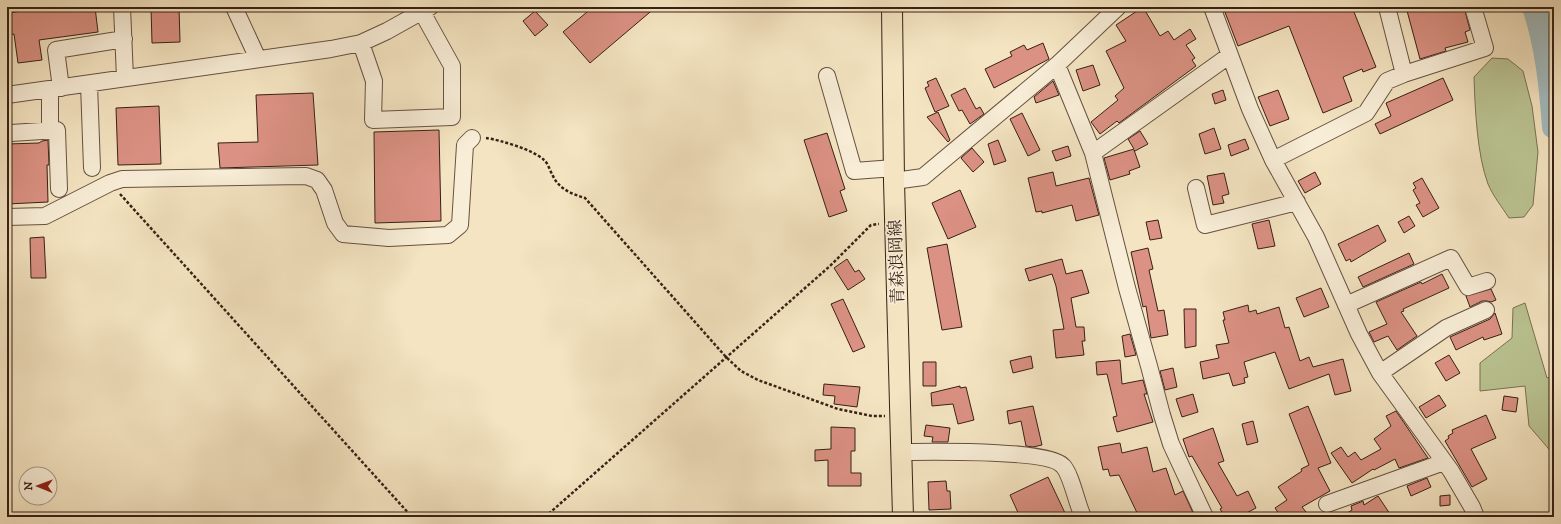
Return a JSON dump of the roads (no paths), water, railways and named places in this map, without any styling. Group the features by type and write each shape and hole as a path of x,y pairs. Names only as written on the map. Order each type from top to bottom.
{"main road":[{"name":"青森浪岡線","path":"892,7 894,174 903,517"}],"street":[{"path":"122,7 126,78"},
{"path":"234,7 258,59"},
{"path":"827,76 854,171 924,177 1057,66 1118,7"},
{"path":"1212,7 1250,109 1273,160 1316,237 1359,334 1380,373 1444,462 1472,507 1476,517"},
{"path":"1387,7 1404,74"},
{"path":"1273,160 1366,113 1386,81 1485,48 1473,7"},
{"path":"7,96 331,49 361,43 426,10 452,66 452,117 373,120 374,81 361,43"},
{"path":"50,130 55,88 56,50 124,39"},
{"path":"1093,152 1230,55"},
{"path":"1057,66 1093,152 1127,288 1171,444 1206,517"},
{"path":"89,84 92,168"},
{"path":"11,133 57,130 59,190"},
{"path":"7,216 45,216 122,179 306,176 317,180 324,190 334,223 343,234 389,238 448,236 460,225 465,145 472,138"},
{"path":"1196,188 1205,225 1297,202"},
{"path":"1346,305 1451,258 1468,287 1487,280"},
{"path":"1380,373 1446,328 1486,310"},
{"path":"901,452 1013,455 1045,458 1059,462 1064,466 1068,475 1083,517"},
{"path":"1327,504 1444,462"}],"waterway":[{"path":"1534,7 1548,66 1554,127"}]}
